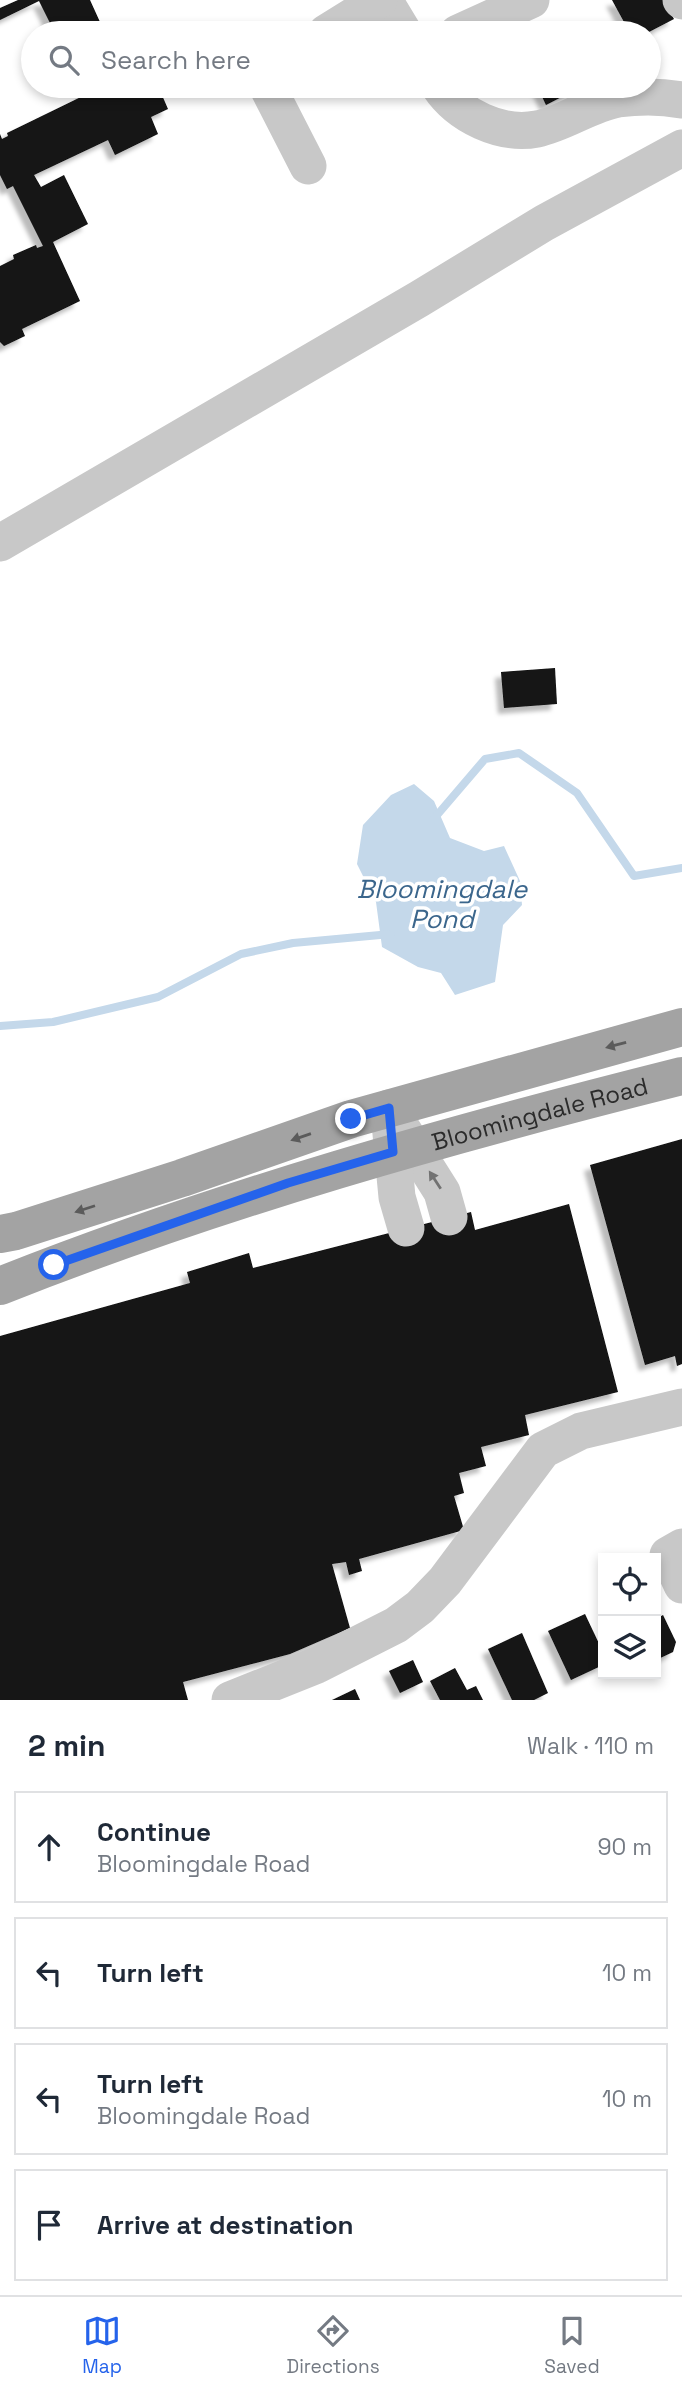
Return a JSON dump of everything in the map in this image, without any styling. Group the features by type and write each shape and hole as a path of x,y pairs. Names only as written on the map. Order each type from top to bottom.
{"main road":[{"name":"Bloomingdale Road","path":"0,1234 146,1189 389,1108 682,1027"},
{"name":"Bloomingdale Road","path":"0,1286 288,1183 403,1149 682,1076"}],"lane":[{"path":"346,21 381,0 396,21"},
{"path":"485,21 531,0"},
{"path":"661,96 682,100"},
{"path":"273,98 307,166"},
{"path":"450,98 474,117 496,127 536,129 616,100 638,98"},
{"path":"0,543 419,299 544,223 682,148"},
{"path":"389,1108 403,1149 442,1192 449,1217"},
{"path":"403,1149 397,1197 406,1228"},
{"path":"230,1700 317,1665 396,1625 420,1607 445,1581 543,1450 580,1431 682,1407"}],"water":[{"name":"Bloomingdale Pond","path":"414,784 434,801 450,838 484,851 504,846 520,881 522,905 503,925 495,982 455,995 441,973 418,967 382,947 376,902 357,864 363,825 391,795"}],"building":[{"path":"18,0 90,0 100,21 49,21 39,1 0,20 0,8"},
{"path":"612,0 663,0 674,19 661,26 661,21 623,21"},
{"path":"79,98 163,98 168,109 151,117 158,134 115,155 108,140 34,175 41,187 64,175 88,224 53,242 80,301 22,329 25,336 4,346 0,342 0,266 14,259 13,255 36,245 37,248 43,246 13,186 7,189 0,175 0,134 2,139 8,136 7,133"},
{"path":"543,98 560,98 546,105"},
{"path":"555,668 557,704 504,708 501,672"},
{"path":"682,1139 682,1364 677,1366 675,1356 645,1365 590,1165"},
{"path":"569,1204 618,1392 525,1415 529,1435 481,1447 486,1466 459,1473 464,1493 454,1496 464,1530 359,1559 362,1571 349,1575 346,1562 332,1564 350,1628 290,1654 183,1682 188,1700 0,1700 0,1336 190,1283 187,1272 249,1253 253,1268 471,1212 475,1230"},
{"path":"585,1614 598,1641 598,1667 571,1680 548,1631"},
{"path":"663,1615 676,1642 673,1652 661,1658"},
{"path":"522,1633 548,1693 534,1700 512,1700 488,1649"},
{"path":"413,1660 423,1682 400,1693 389,1671"},
{"path":"455,1668 467,1690 476,1686 483,1700 440,1700 430,1681"},
{"path":"355,1689 360,1700 332,1700"}],"waterway":[{"path":"432,821 485,759 519,753 577,793 634,876 682,868"},
{"path":"0,1026 53,1022 158,997 241,954 293,943 391,934"}],"route":[{"path":"54,1265 288,1183 393,1152 389,1108 351,1119"}]}
